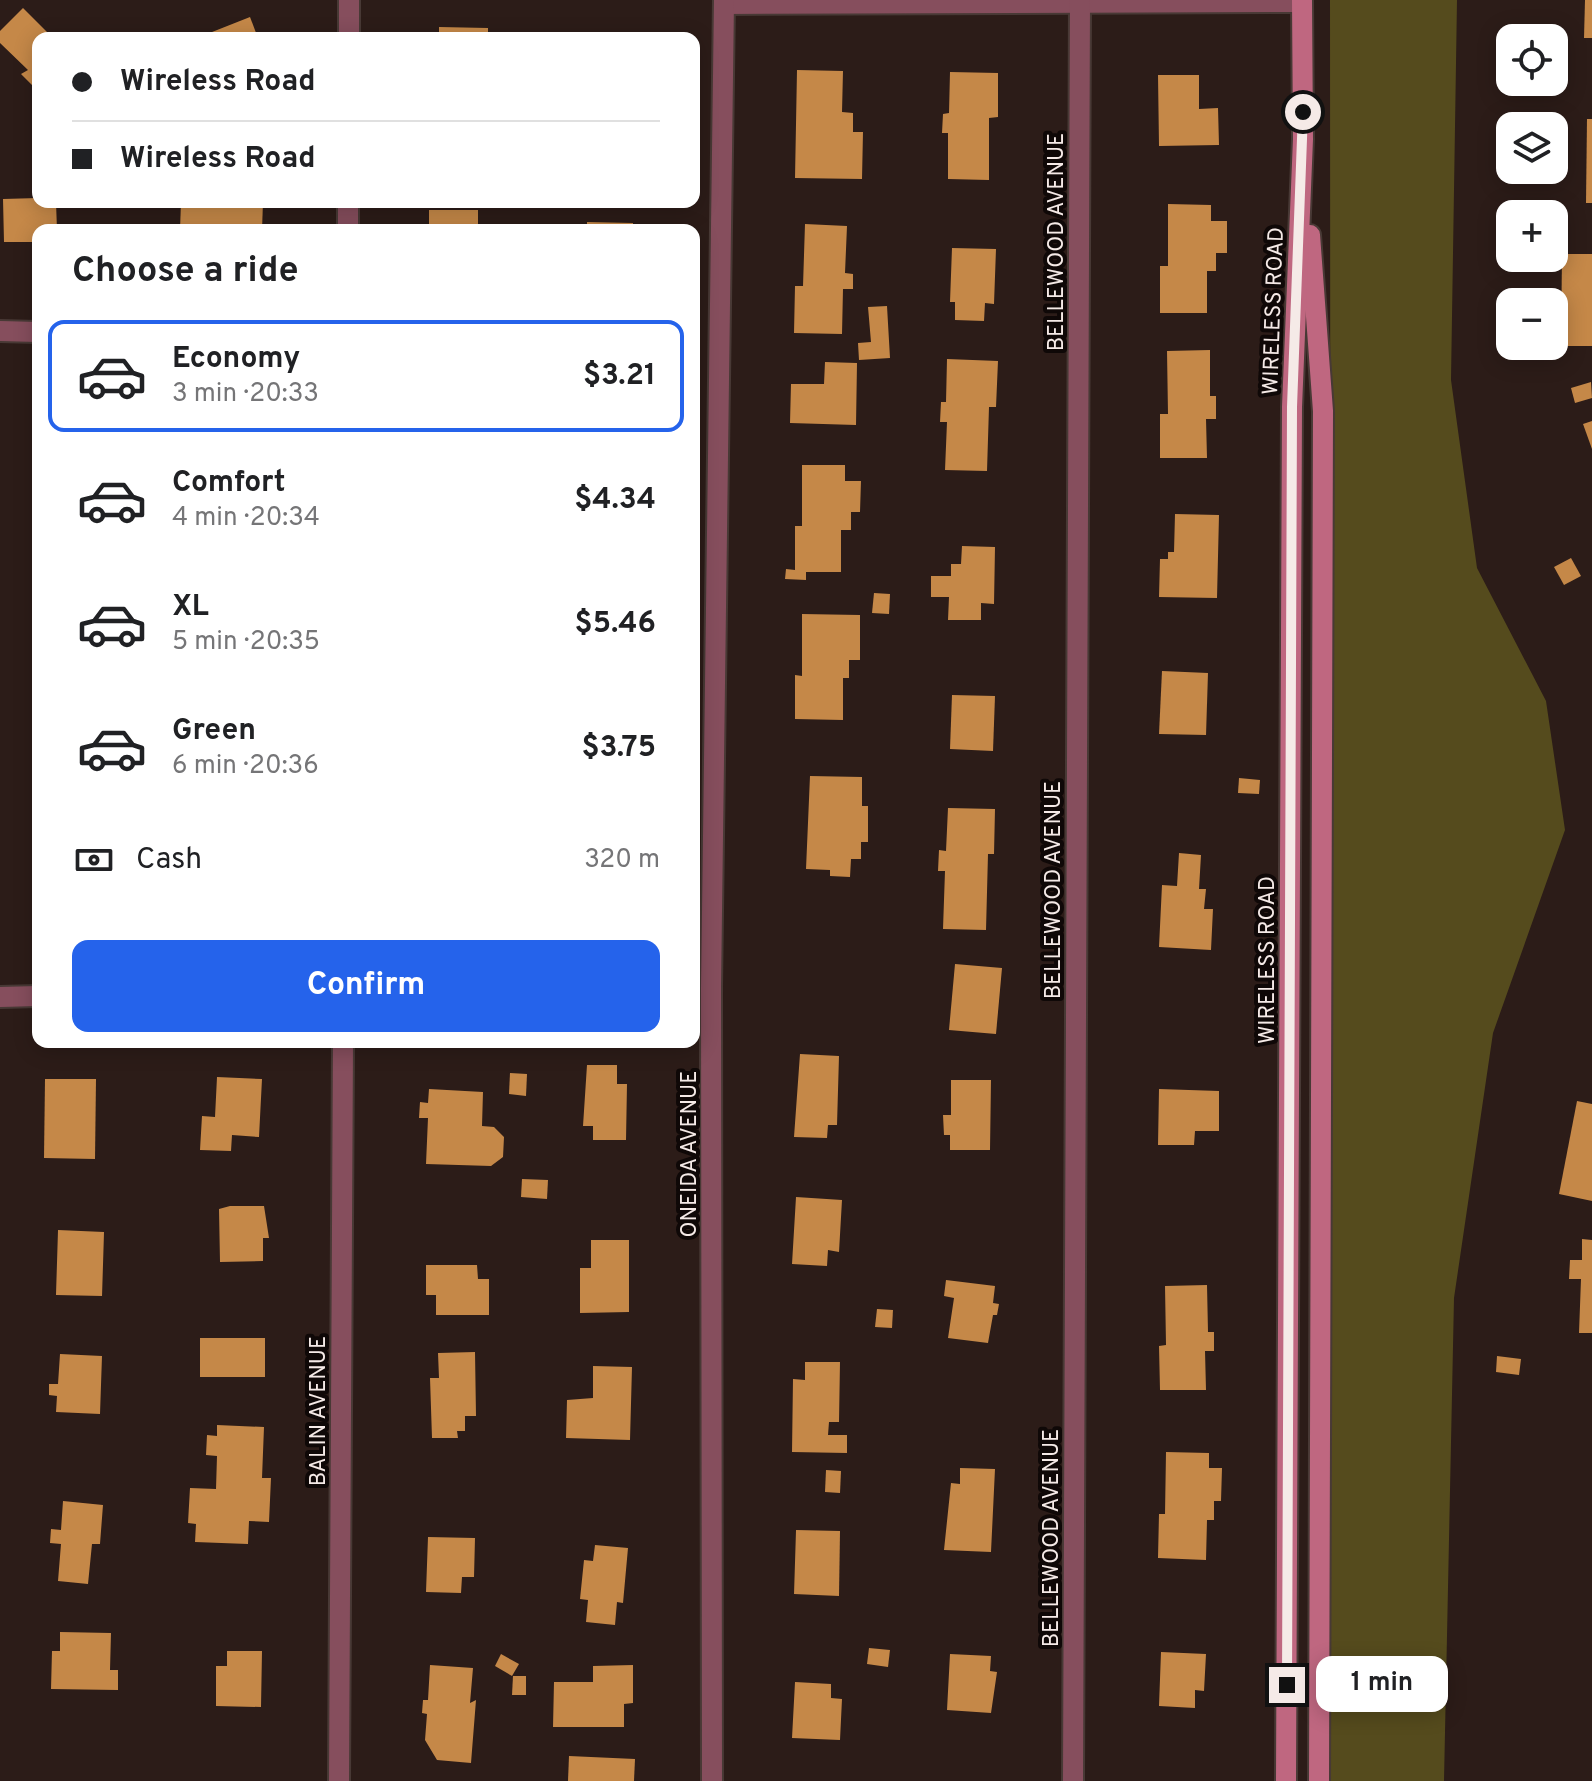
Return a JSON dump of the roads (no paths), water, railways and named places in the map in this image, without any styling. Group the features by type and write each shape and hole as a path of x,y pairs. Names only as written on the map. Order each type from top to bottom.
{"main road":[{"name":"WIRELESS ROAD","path":"1286,1781 1292,423 1303,139 1302,1"},
{"name":"WIRELESS ROAD","path":"1303,139 1323,411 1319,1781"}],"street":[{"path":"349,0 349,32"},
{"name":"BELLEWOOD AVENUE","path":"1073,1781 1080,1"},
{"path":"724,2 1302,1"},
{"name":"ONEIDA AVENUE","path":"712,1781 703,988 724,2"},
{"path":"0,331 32,332"},
{"path":"0,997 32,996"},
{"name":"BALIN AVENUE","path":"339,1781 343,1048"}]}
